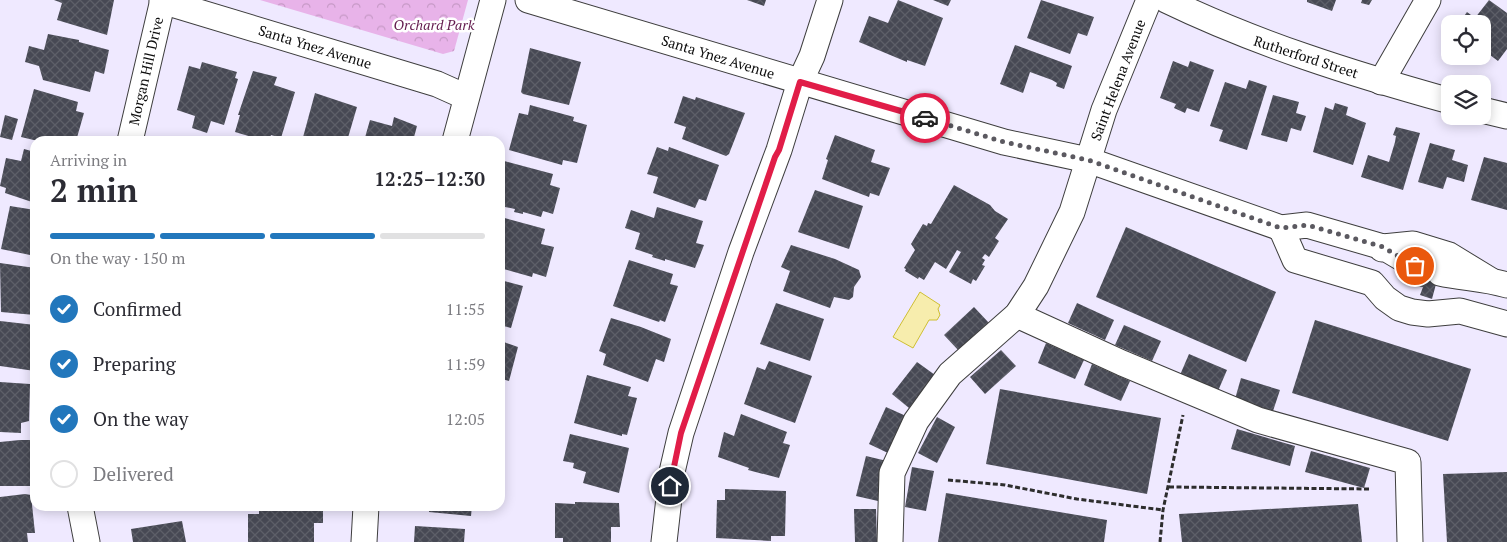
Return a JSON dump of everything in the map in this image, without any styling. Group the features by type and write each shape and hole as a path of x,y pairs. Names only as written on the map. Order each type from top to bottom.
{"street":[{"path":"457,136 466,97 494,0"},
{"name":"Santa Ynez Avenue","path":"528,0 1004,142 1088,160 1281,228 1307,225 1383,247 1415,266"},
{"path":"664,542 672,472 681,433 741,252 779,150 800,82 812,56 830,0"},
{"name":"Saint Helena Avenue","path":"890,542 892,473 916,421 950,374 1017,314 1049,261 1072,212 1104,110 1149,0"},
{"name":"Rutherford Street","path":"1166,0 1250,38 1381,82 1441,99"},
{"path":"1381,82 1428,0"},
{"name":"Santa Ynez Avenue","path":"162,1 437,84 466,97"},
{"name":"Morgan Hill Drive","path":"131,136 162,1"},
{"path":"1491,112 1507,116"},
{"path":"1281,228 1294,260 1372,283 1385,298 1399,308 1428,314 1460,311 1507,324"},
{"name":"Santa Ynez Avenue","path":"1383,247 1413,244 1440,252 1498,282"},
{"path":"1372,283 1383,247"},
{"name":"Santa Ynez Avenue","path":"1460,311 1451,276 1498,282"},
{"path":"1017,314 1258,420 1408,462 1410,542"},
{"path":"81,511 86,542"},
{"path":"364,542 366,511"}],"path":[{"path":"1160,542 1163,510 1187,390"},
{"path":"948,480 1005,484 1077,499 1163,510"},
{"path":"1169,487 1370,489"}],"green space":[{"name":"Orchard Park","path":"260,0 468,0 454,51 443,54"}],"shaded area":[{"path":"920,292 940,305 938,309 940,315 937,320 929,320 913,348 893,337"}],"building":[{"path":"54,0 114,0 107,35 57,20 62,3"},
{"path":"747,0 766,0 764,6"},
{"path":"898,0 943,18 925,66 907,60 907,62 859,42 869,16 888,23"},
{"path":"933,0 951,0 948,6"},
{"path":"1041,0 1094,17 1087,36 1078,33 1070,54 1027,38"},
{"path":"1307,0 1336,0 1332,11 1307,2"},
{"path":"1362,0 1372,0 1369,5 1361,3"},
{"path":"1489,0 1507,13 1507,49 1498,61 1491,56 1491,15 1477,15"},
{"path":"48,34 79,40 79,42 109,50 104,74 95,71 90,92 43,80 39,66 25,62 29,46 44,50"},
{"path":"1015,45 1072,66 1064,89 1056,86 1057,83 1052,80 1030,72 1023,93 1000,84"},
{"path":"530,48 581,62 569,105 521,92"},
{"path":"1173,61 1188,67 1190,61 1214,70 1199,112 1187,108 1185,113 1174,108 1176,104 1160,98"},
{"path":"202,62 237,72 235,78 238,79 224,125 211,121 207,133 192,128 195,116 177,110 189,66 200,69"},
{"path":"253,71 277,77 274,85 295,92 282,136 248,136 235,132 240,115 238,115"},
{"path":"1249,80 1267,86 1247,150 1219,141 1223,130 1210,126 1225,82 1246,89"},
{"path":"34,89 78,102 76,111 84,113 77,136 30,136 30,139 21,137"},
{"path":"315,93 357,107 348,136 303,136"},
{"path":"1273,95 1299,102 1296,113 1306,116 1301,131 1291,128 1287,142 1261,135"},
{"path":"683,96 695,100 696,97 745,113 729,154 726,156 682,139 686,127 674,123"},
{"path":"1335,103 1348,107 1346,115 1366,123 1353,165 1313,152 1325,107 1333,110"},
{"path":"530,105 574,117 573,121 587,125 577,163 563,160 562,165 509,150 519,113 528,115"},
{"path":"5,115 18,119 12,140 0,137"},
{"path":"394,117 417,126 414,136 365,136 370,120 392,126"},
{"path":"1396,127 1420,133 1403,190 1361,177 1368,155 1389,162 1395,142 1396,136 1393,135"},
{"path":"835,135 875,150 871,162 890,168 879,196 870,193 869,197 822,179 828,160 826,159"},
{"path":"1430,143 1455,150 1452,160 1468,165 1464,182 1447,177 1443,189 1418,182"},
{"path":"657,147 668,151 669,147 719,165 706,201 699,199 695,208 653,193 658,177 647,174"},
{"path":"24,149 30,151 30,201 5,193 6,188 0,186 6,158 21,161"},
{"path":"1484,157 1507,163 1507,210 1471,200"},
{"path":"505,161 553,174 550,185 560,188 553,214 543,211 541,217 523,212 523,214 514,212 515,209 505,207"},
{"path":"954,185 990,205 995,211 1008,219 995,238 999,241 989,257 985,254 982,258 985,260 982,265 985,266 976,281 973,279 971,284 949,272 961,252 957,250 946,269 935,262 924,280 919,277 918,279 905,271 906,269 904,268 915,250 911,244 923,224 927,226 928,223 931,224"},
{"path":"815,190 863,206 849,249 798,232"},
{"path":"10,206 30,209 30,255 1,249"},
{"path":"657,207 703,221 696,243 704,245 695,268 652,257 653,255 635,249 640,233 625,228 631,210 654,218"},
{"path":"505,218 545,229 541,244 554,247 546,277 533,273 532,277 505,269"},
{"path":"1126,227 1276,292 1246,362 1096,297"},
{"path":"791,245 835,259 859,270 861,277 854,287 853,297 849,300 834,297 830,308 783,291 790,271 781,267"},
{"path":"629,260 673,274 670,284 678,286 665,322 660,320 659,322 613,306"},
{"path":"0,263 30,267 30,315 1,312"},
{"path":"1421,268 1439,273 1432,299 1420,295 1423,287 1416,286"},
{"path":"505,281 523,286 511,328 505,326"},
{"path":"776,303 824,319 810,361 760,344"},
{"path":"1077,303 1114,320 1105,340 1068,323"},
{"path":"974,307 989,323 959,351 944,335"},
{"path":"611,318 671,339 664,362 656,359 648,382 603,365 606,354 599,351"},
{"path":"1315,320 1471,369 1448,441 1292,393"},
{"path":"0,321 30,324 30,370 0,366"},
{"path":"1124,325 1161,341 1152,361 1115,345"},
{"path":"505,342 518,347 509,381 505,380"},
{"path":"1046,343 1084,360 1075,379 1038,363"},
{"path":"1001,350 1016,366 985,394 970,377"},
{"path":"1189,354 1227,370 1218,391 1180,375"},
{"path":"769,361 812,376 795,423 744,404 757,367 765,370"},
{"path":"917,362 935,375 909,408 892,394"},
{"path":"1092,364 1130,381 1121,401 1084,385"},
{"path":"587,375 631,387 628,396 637,398 627,435 622,434 622,436 574,423"},
{"path":"1241,378 1280,390 1273,411 1235,399"},
{"path":"0,382 30,384 29,421 21,423 21,433 0,432"},
{"path":"1000,389 1161,418 1147,494 986,464"},
{"path":"886,407 906,416 888,453 869,444"},
{"path":"741,414 787,432 783,443 790,445 779,478 748,470 749,468 718,457 724,432 734,436"},
{"path":"937,417 955,427 937,463 918,453"},
{"path":"1237,429 1295,446 1290,466 1231,449"},
{"path":"570,434 629,448 619,493 583,483 586,472 573,468 574,463 563,461"},
{"path":"30,440 30,486 0,486 0,442"},
{"path":"1311,451 1370,468 1364,488 1305,472"},
{"path":"866,456 887,461 878,501 856,496"},
{"path":"912,467 934,471 926,511 905,507"},
{"path":"1507,472 1507,542 1447,542 1443,474"},
{"path":"725,489 786,491 785,536 771,536 771,541 716,538 717,500 725,500"},
{"path":"946,493 1107,520 1104,542 938,542"},
{"path":"30,495 30,511 33,511 35,533 27,533 28,542 0,542 0,497"},
{"path":"575,502 619,503 620,527 611,527 611,542 563,542 563,538 555,538 555,503 575,504"},
{"path":"1358,504 1362,542 1182,542 1179,514"},
{"path":"854,509 876,509 877,542 855,542"},
{"path":"259,511 323,511 323,523 314,523 314,542 248,542 248,514 259,514"},
{"path":"429,511 472,511 471,516"},
{"path":"182,521 186,542 133,542 131,529"},
{"path":"415,526 465,529 464,542 414,542"}],"way so far":[{"path":"925,118 1004,142 1088,160 1281,228 1307,225 1383,247 1415,266"}],"route":[{"path":"670,486 681,433 741,252 779,150 800,82 925,118"}]}
